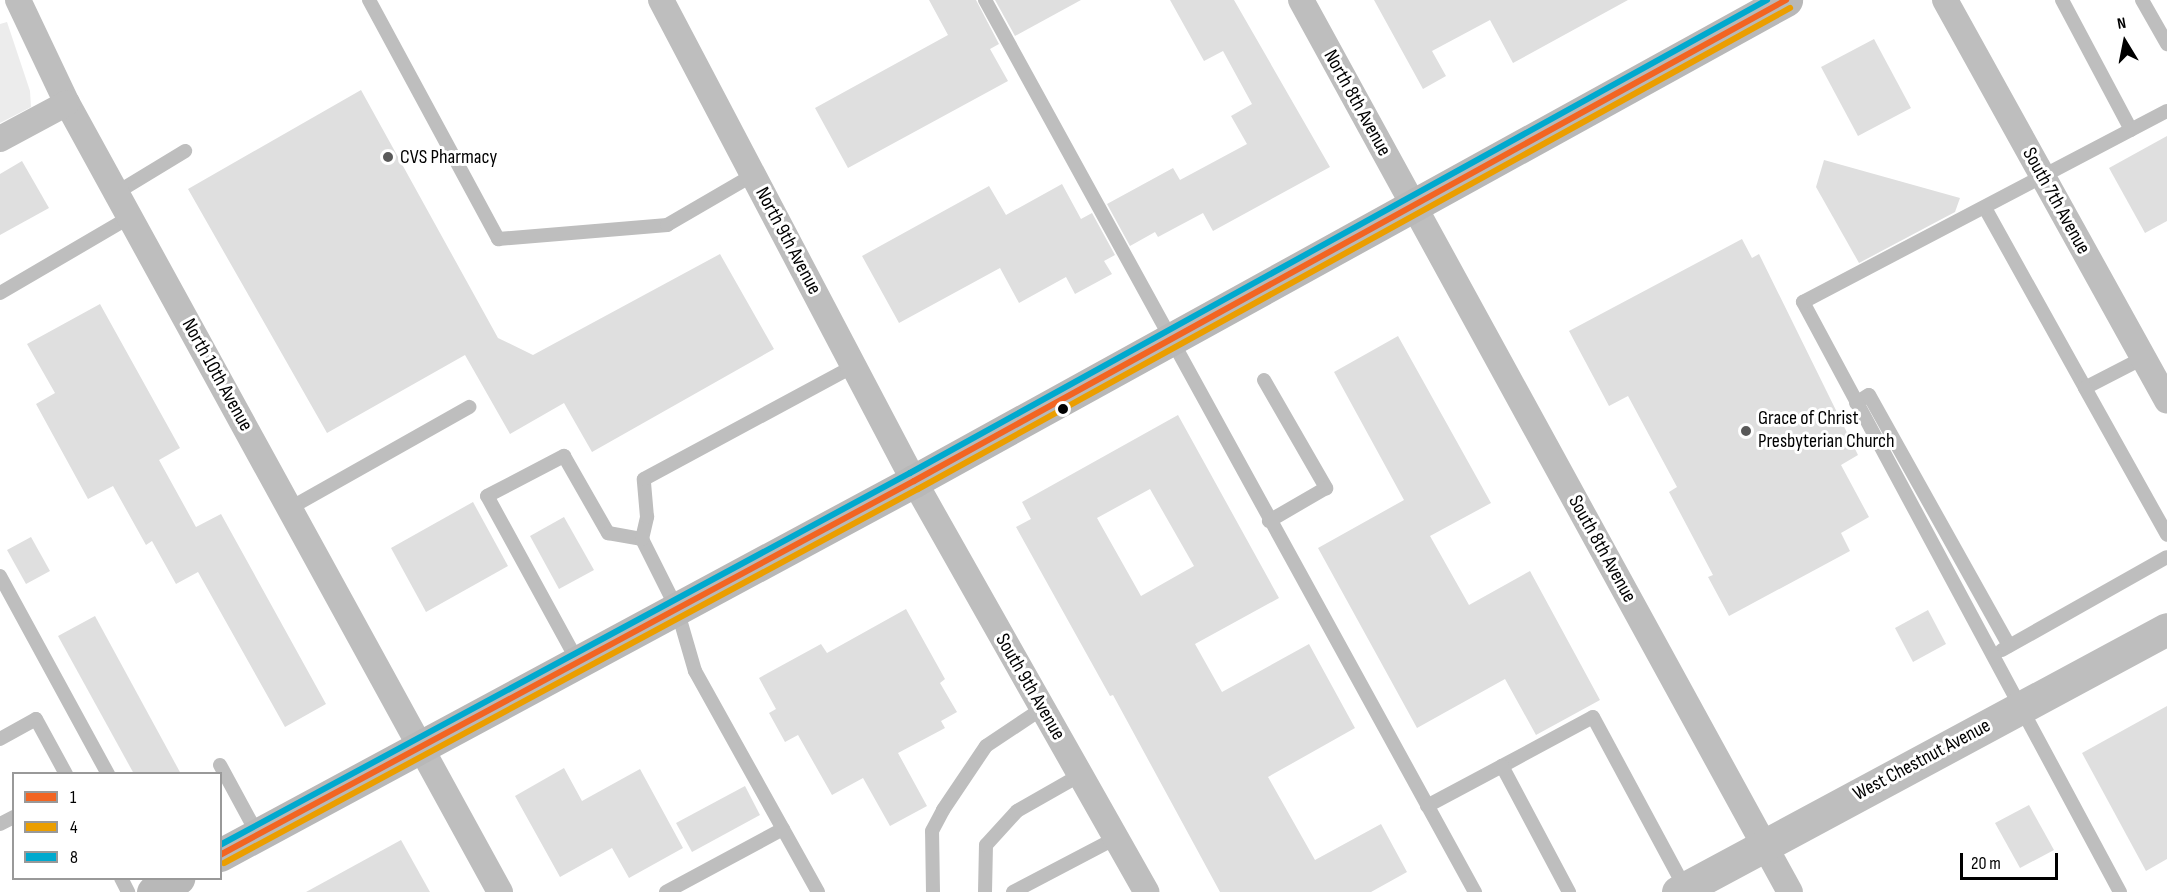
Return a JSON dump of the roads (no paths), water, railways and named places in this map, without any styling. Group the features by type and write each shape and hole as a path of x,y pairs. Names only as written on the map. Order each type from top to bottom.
{"main road":[{"path":"222,854 914,481 1786,0"}],"street":[{"name":"North 10th Avenue","path":"18,0 68,104 116,193 500,892"},
{"name":"North 9th Avenue","path":"662,0 914,481"},
{"name":"South 7th Avenue","path":"1945,0 2167,401"},
{"name":"North 8th Avenue","path":"1308,3 1414,206"},
{"path":"0,139 68,104"},
{"name":"South 8th Avenue","path":"1414,206 1790,892"},
{"name":"South 9th Avenue","path":"914,481 1147,892"},
{"name":"West Chestnut Avenue","path":"1682,890 2167,629"}],"lane":[{"path":"369,0 498,238 667,225 753,175"},
{"path":"986,0 1169,341 1475,892"},
{"path":"2062,0 2131,130"},
{"path":"2142,0 2167,44"},
{"path":"2120,892 1803,302 2167,111"},
{"path":"116,193 185,151"},
{"path":"1985,208 2167,535"},
{"path":"0,293 130,217"},
{"path":"2085,388 2143,358"},
{"path":"818,892 695,672 677,609 642,539 647,517 644,479 854,366"},
{"path":"1264,380 1326,488 1269,521"},
{"path":"1856,403 1869,395 2009,646"},
{"path":"290,508 469,407"},
{"path":"578,662 487,496 564,456 609,533 642,539"},
{"path":"1992,655 2167,557"},
{"path":"0,576 4,593 107,772"},
{"path":"933,892 932,831 943,810 986,746 1043,708"},
{"path":"1427,806 1593,717 1682,890"},
{"path":"0,739 36,719 65,772"},
{"path":"220,765 258,835"},
{"path":"1502,766 1569,892"},
{"path":"985,892 986,845 1017,811 1080,775"},
{"path":"666,892 783,829"},
{"path":"1013,892 1116,838"}],"place":[{"name":"CVS Pharmacy","path":"388,157"},
{"name":"Grace of Christ Presbyterian Church","path":"1746,431"}]}
